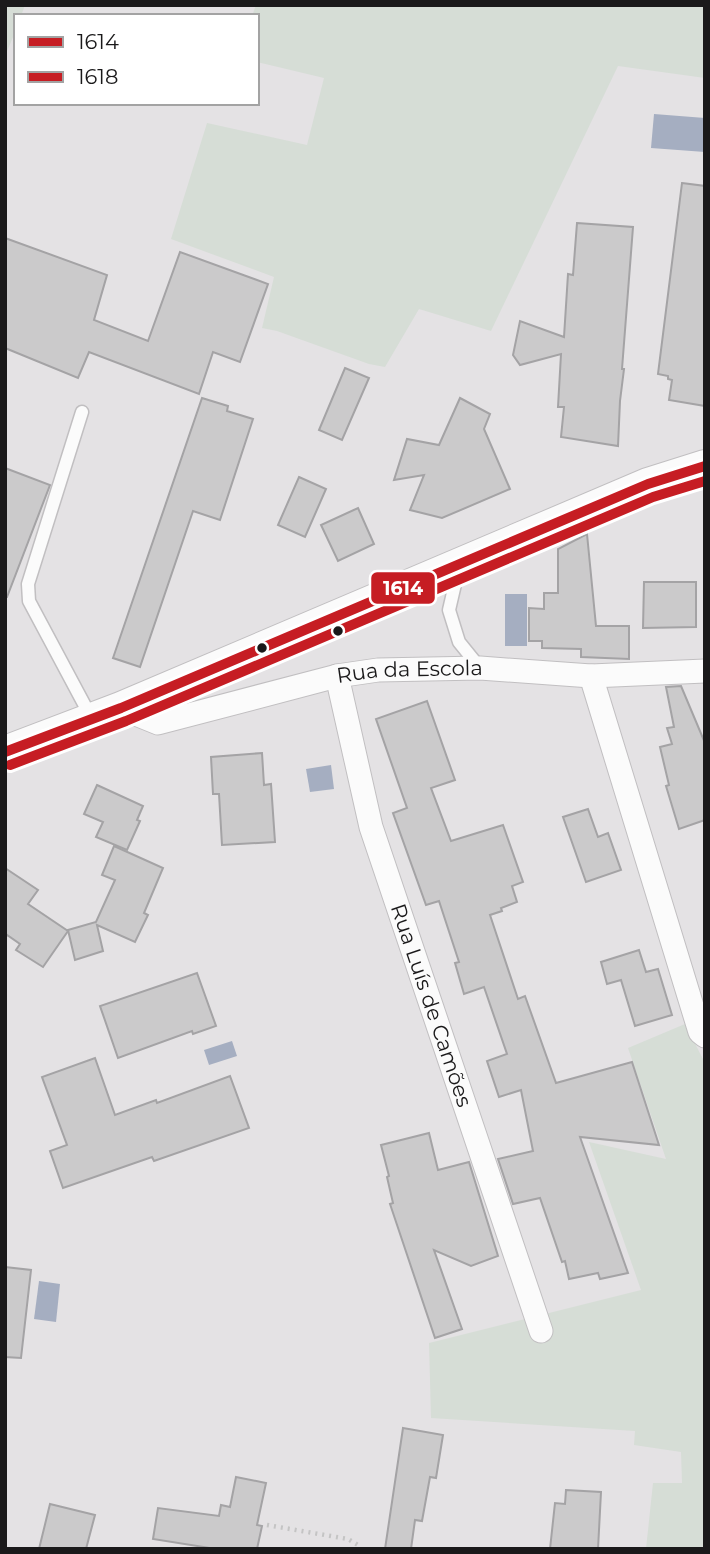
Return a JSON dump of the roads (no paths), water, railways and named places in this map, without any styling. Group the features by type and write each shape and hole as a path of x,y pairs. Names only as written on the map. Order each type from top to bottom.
{"street":[{"path":"5,752 106,714 648,484 705,466"},
{"name":"Rua da Escola","path":"106,714 158,723 337,676 378,670 480,668 590,676 705,671"},
{"name":"Rua Luís de Camões","path":"337,676 371,827 541,1331"},
{"path":"590,676 700,1032 705,1036"}],"lane":[{"path":"82,412 28,584 29,601 106,714"},
{"path":"460,564 449,610 458,642 480,668"}],"water":[{"path":"654,114 705,118 705,152 651,148"},
{"path":"505,594 527,594 527,646 505,646"},
{"path":"331,765 334,789 310,792 306,769"},
{"path":"232,1041 237,1056 209,1065 204,1050"},
{"path":"39,1281 60,1284 56,1322 34,1319"}]}
